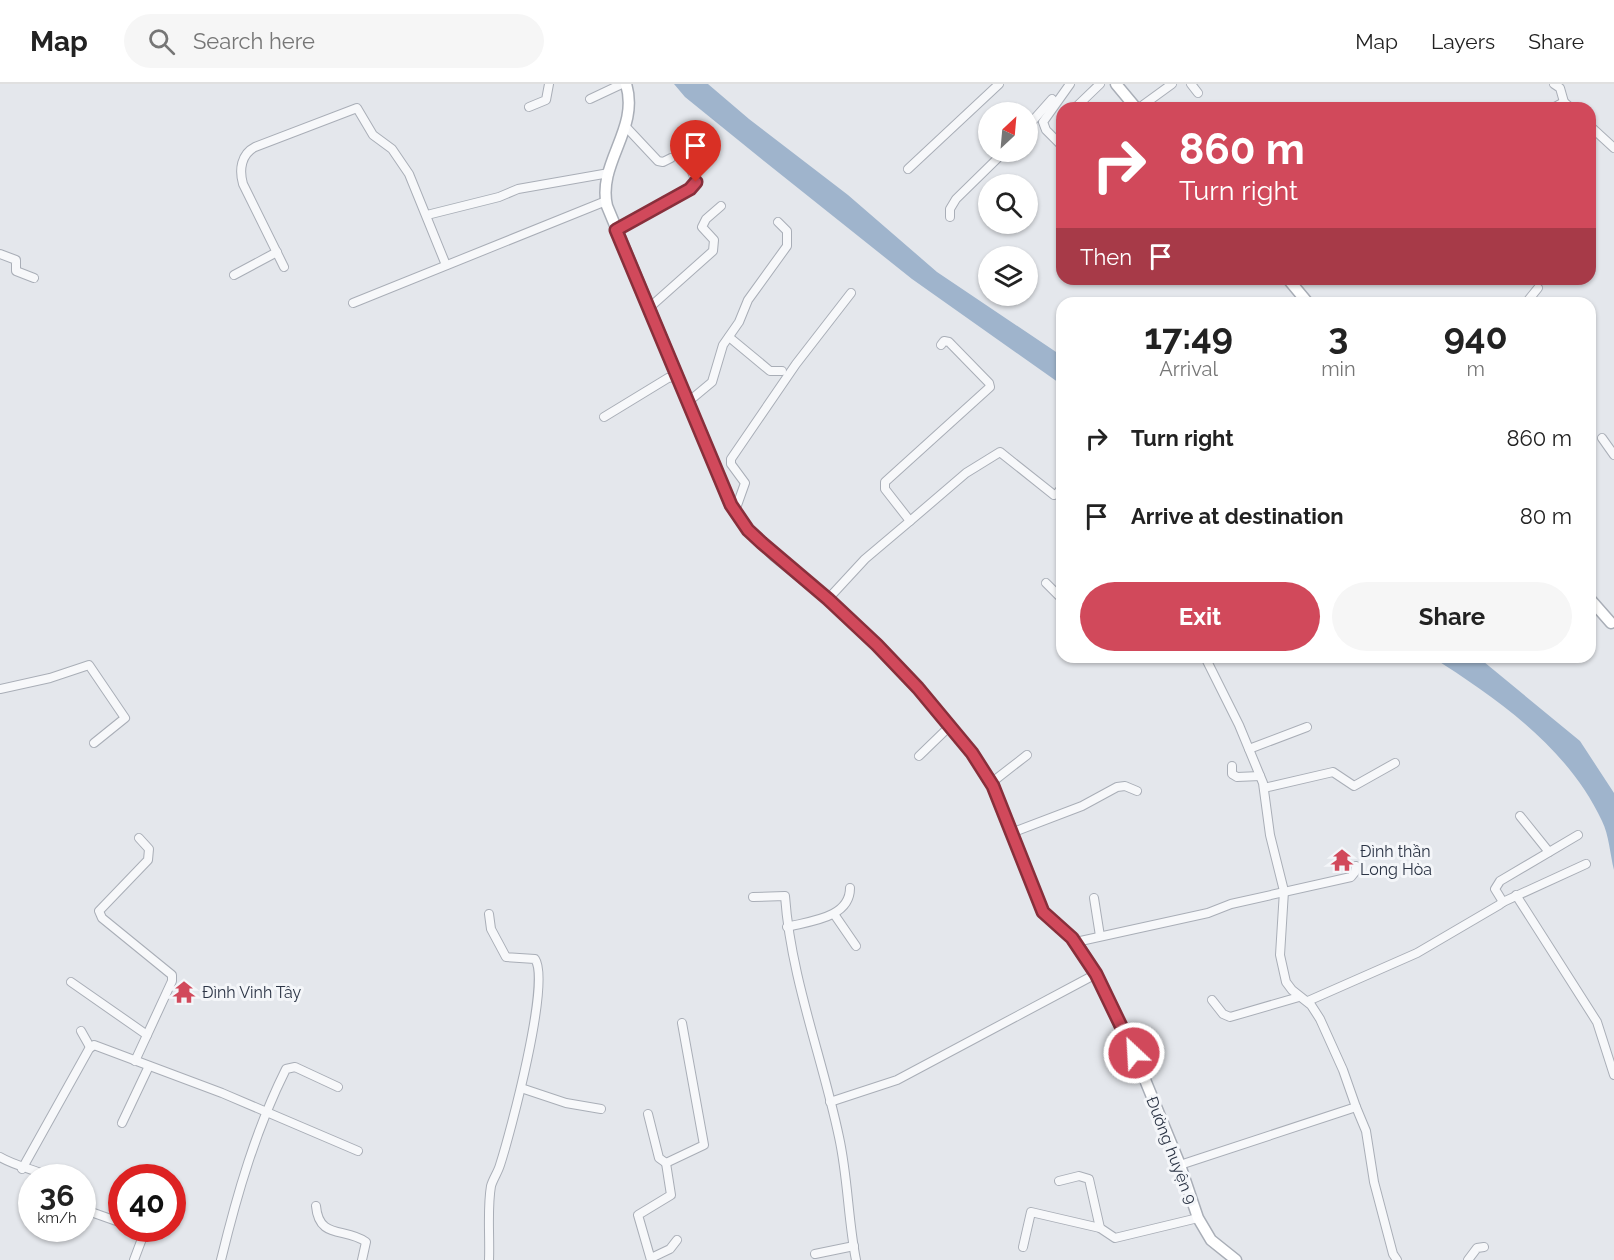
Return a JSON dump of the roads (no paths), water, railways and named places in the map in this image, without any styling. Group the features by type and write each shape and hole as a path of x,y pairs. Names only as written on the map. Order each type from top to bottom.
{"street":[{"path":"529,107 546,100 549,84"},
{"path":"590,99 622,84"},
{"name":"Đường huyện 9","path":"622,84 630,105 627,128 605,186 606,201 616,230 735,512 748,530 775,556 828,599 893,663 950,726 991,783 1043,912 1076,942 1096,974 1134,1053 1180,1166 1198,1218 1211,1240 1236,1260"},
{"path":"908,169 999,84"},
{"path":"1038,114 1064,84"},
{"path":"1057,102 1070,84"},
{"path":"1081,102 1100,84"},
{"path":"1116,84 1132,102"},
{"path":"1146,102 1172,84"},
{"path":"1191,84 1198,93"},
{"path":"1554,84 1563,93 1564,102"},
{"path":"1056,104 1043,122 1046,130 1056,140"},
{"path":"284,267 242,178 241,170 247,154 255,147 357,108 373,135 392,149 401,161 427,215 446,265"},
{"path":"627,128 658,161 663,162 671,158"},
{"path":"1596,132 1614,148"},
{"path":"950,217 950,209 956,199 994,162"},
{"path":"616,230 694,186 696,182 692,172"},
{"path":"427,215 499,197 518,189 609,173"},
{"path":"353,303 606,201"},
{"path":"649,308 713,251 714,240 702,227 706,219 721,206"},
{"path":"688,402 712,382 723,345 748,300 787,246 787,231 778,222"},
{"path":"234,275 277,252"},
{"path":"0,254 16,260 16,271 34,278"},
{"path":"1293,285 1303,297"},
{"path":"1531,297 1538,288"},
{"path":"735,512 745,483 731,464 731,459 796,364 850,293"},
{"path":"729,337 770,371 782,371"},
{"path":"910,521 885,489 885,482 990,384 949,342 944,341 941,345"},
{"path":"604,417 668,378 678,376"},
{"path":"1602,438 1614,455"},
{"path":"828,599 865,559 966,473 1000,452 1056,494"},
{"path":"1046,583 1056,593"},
{"path":"1596,605 1613,623"},
{"path":"1208,663 1249,749 1264,788 1270,836 1284,894 1280,955 1282,971 1286,982 1299,997 1308,1001 1320,1019 1343,1070 1366,1131 1374,1182 1393,1254 1397,1260"},
{"path":"0,689 64,675 87,664 125,718 93,743"},
{"path":"919,756 950,726"},
{"path":"1249,749 1307,727"},
{"path":"991,783 1027,755"},
{"path":"1264,788 1333,772 1354,786 1395,763"},
{"path":"1232,766 1232,774 1236,777 1260,776"},
{"path":"1011,833 1082,806 1117,787 1125,786 1137,791"},
{"path":"1520,816 1549,852"},
{"path":"1503,902 1496,885 1578,835"},
{"path":"135,1061 172,975 102,918 99,911 148,860 149,849 139,838"},
{"path":"1308,1001 1416,953 1503,902 1586,864"},
{"path":"1076,942 1208,913 1231,904 1284,894 1351,877 1354,875 1356,866"},
{"path":"787,927 834,914 848,901 850,888"},
{"path":"753,897 784,894 787,927 809,1029 830,1102 848,1186 856,1260"},
{"path":"1516,896 1597,1022 1614,1075"},
{"path":"1094,898 1100,936"},
{"path":"489,914 491,929 506,957 535,959 539,967 538,999 521,1088 500,1167 491,1186 489,1260"},
{"path":"834,914 856,946"},
{"path":"830,1102 897,1080 1096,974"},
{"path":"71,982 147,1035"},
{"path":"1212,1000 1223,1014 1230,1017 1299,997"},
{"path":"666,1163 704,1145 682,1023"},
{"path":"81,1031 90,1047"},
{"path":"90,1047 96,1046 149,1066 358,1151"},
{"path":"25,1164 90,1047"},
{"path":"122,1123 149,1066"},
{"path":"221,1260 232,1215 265,1112 290,1066 338,1086"},
{"path":"521,1088 566,1103 601,1109"},
{"path":"1180,1166 1356,1107"},
{"path":"648,1114 659,1158 666,1163 671,1196 638,1215 651,1259 670,1249 677,1240"},
{"path":"0,1157 18,1167"},
{"path":"1059,1181 1079,1176 1089,1179 1100,1228"},
{"path":"316,1206 319,1224 366,1242 362,1260"},
{"path":"1023,1247 1031,1212 1100,1228 1119,1238 1198,1218"},
{"path":"134,1260 142,1242"},
{"path":"815,1254 854,1246"},
{"path":"1468,1260 1477,1248 1484,1247"}],"water":[{"path":"674,84 708,84 749,119 848,195 937,272 978,300 978,306 988,306 1056,352 1056,381 912,279 685,97"},
{"path":"1441,663 1485,663 1580,741 1614,793 1614,870 1602,821 1588,795 1570,770 1529,727 1482,690"}],"place":[{"name":"Đình thần Long Hòa","path":"1342,860"},
{"name":"Đình Vinh Tây","path":"184,992"}]}
